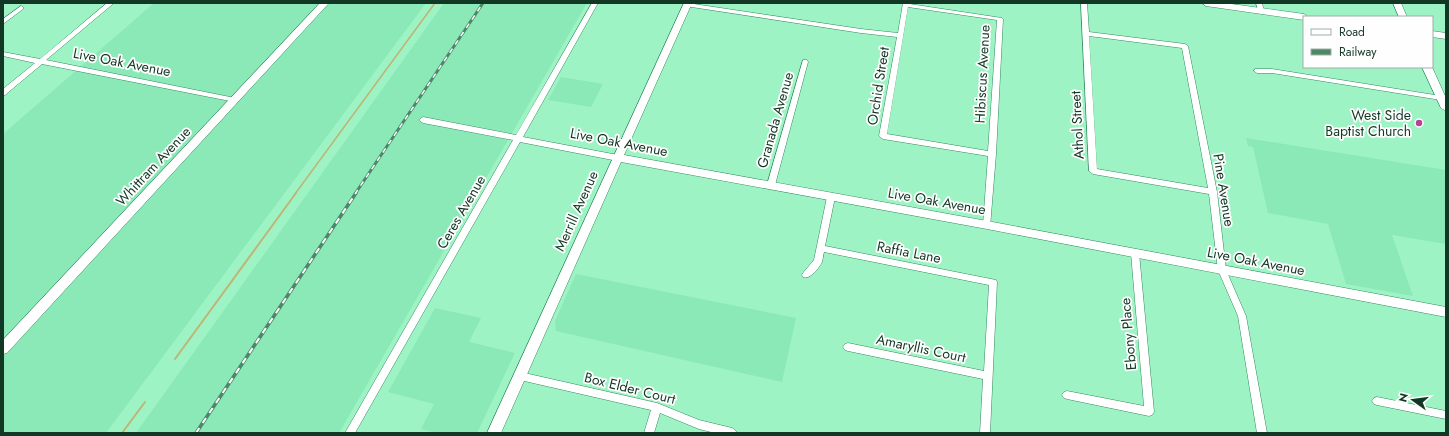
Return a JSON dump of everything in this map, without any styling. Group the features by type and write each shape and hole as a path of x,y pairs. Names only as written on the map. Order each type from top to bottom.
{"street":[{"path":"3,93 111,3"},
{"name":"Whittram Avenue","path":"3,349 325,3"},
{"name":"Ceres Avenue","path":"350,433 595,3"},
{"name":"Athol Street","path":"1084,3 1093,171 1213,192"},
{"path":"1206,3 1303,18"},
{"path":"1259,3 1261,12"},
{"path":"1397,3 1403,16"},
{"path":"688,4 861,31 900,35"},
{"name":"Merrill Avenue","path":"494,433 688,4"},
{"name":"Orchid Street","path":"906,4 883,136 992,154"},
{"name":"Hibiscus Avenue","path":"906,4 1000,19 987,225"},
{"path":"3,22 20,8"},
{"name":"Pine Avenue","path":"1086,34 1185,46 1213,192 1222,270 1242,316 1262,433"},
{"path":"1433,34 1446,36"},
{"name":"Live Oak Avenue","path":"3,54 235,100"},
{"name":"Granada Avenue","path":"771,185 805,62"},
{"path":"1427,68 1446,108"},
{"path":"1257,71 1272,71 1441,98"},
{"name":"Live Oak Avenue","path":"423,120 618,158 987,225 1446,312"},
{"path":"806,276 818,261 831,197"},
{"name":"Raffia Lane","path":"821,248 993,282 987,376"},
{"name":"Ebony Place","path":"1067,395 1150,412 1135,253"},
{"name":"Amaryllis Court","path":"848,347 987,376"},
{"name":"Box Elder Court","path":"520,376 657,407 699,424 732,433"},
{"path":"985,433 987,376"},
{"path":"1377,401 1446,415"},
{"path":"649,433 657,407"}],"shaded area":[{"path":"154,3 426,3 106,433 3,433 3,231 5,229 3,228 3,134"},
{"path":"444,3 587,3 339,433 136,433"},
{"path":"561,77 603,84 591,107 548,100"},
{"path":"1246,138 1446,170 1446,244 1392,235 1413,296 1346,284 1328,224 1268,213 1253,147 1248,146"},
{"path":"576,274 796,318 782,382 556,331 555,321"},
{"path":"435,308 481,318 469,342 515,353 477,433 436,433 421,429 434,404 388,392"}],"waterway":[{"path":"295,194 435,3"},
{"path":"175,359 296,193"},
{"path":"122,433 145,402"}],"railway":[{"path":"355,194 483,3"},
{"path":"196,433 356,193"}],"place":[{"name":"West Side Baptist Church","path":"1419,123"}]}
